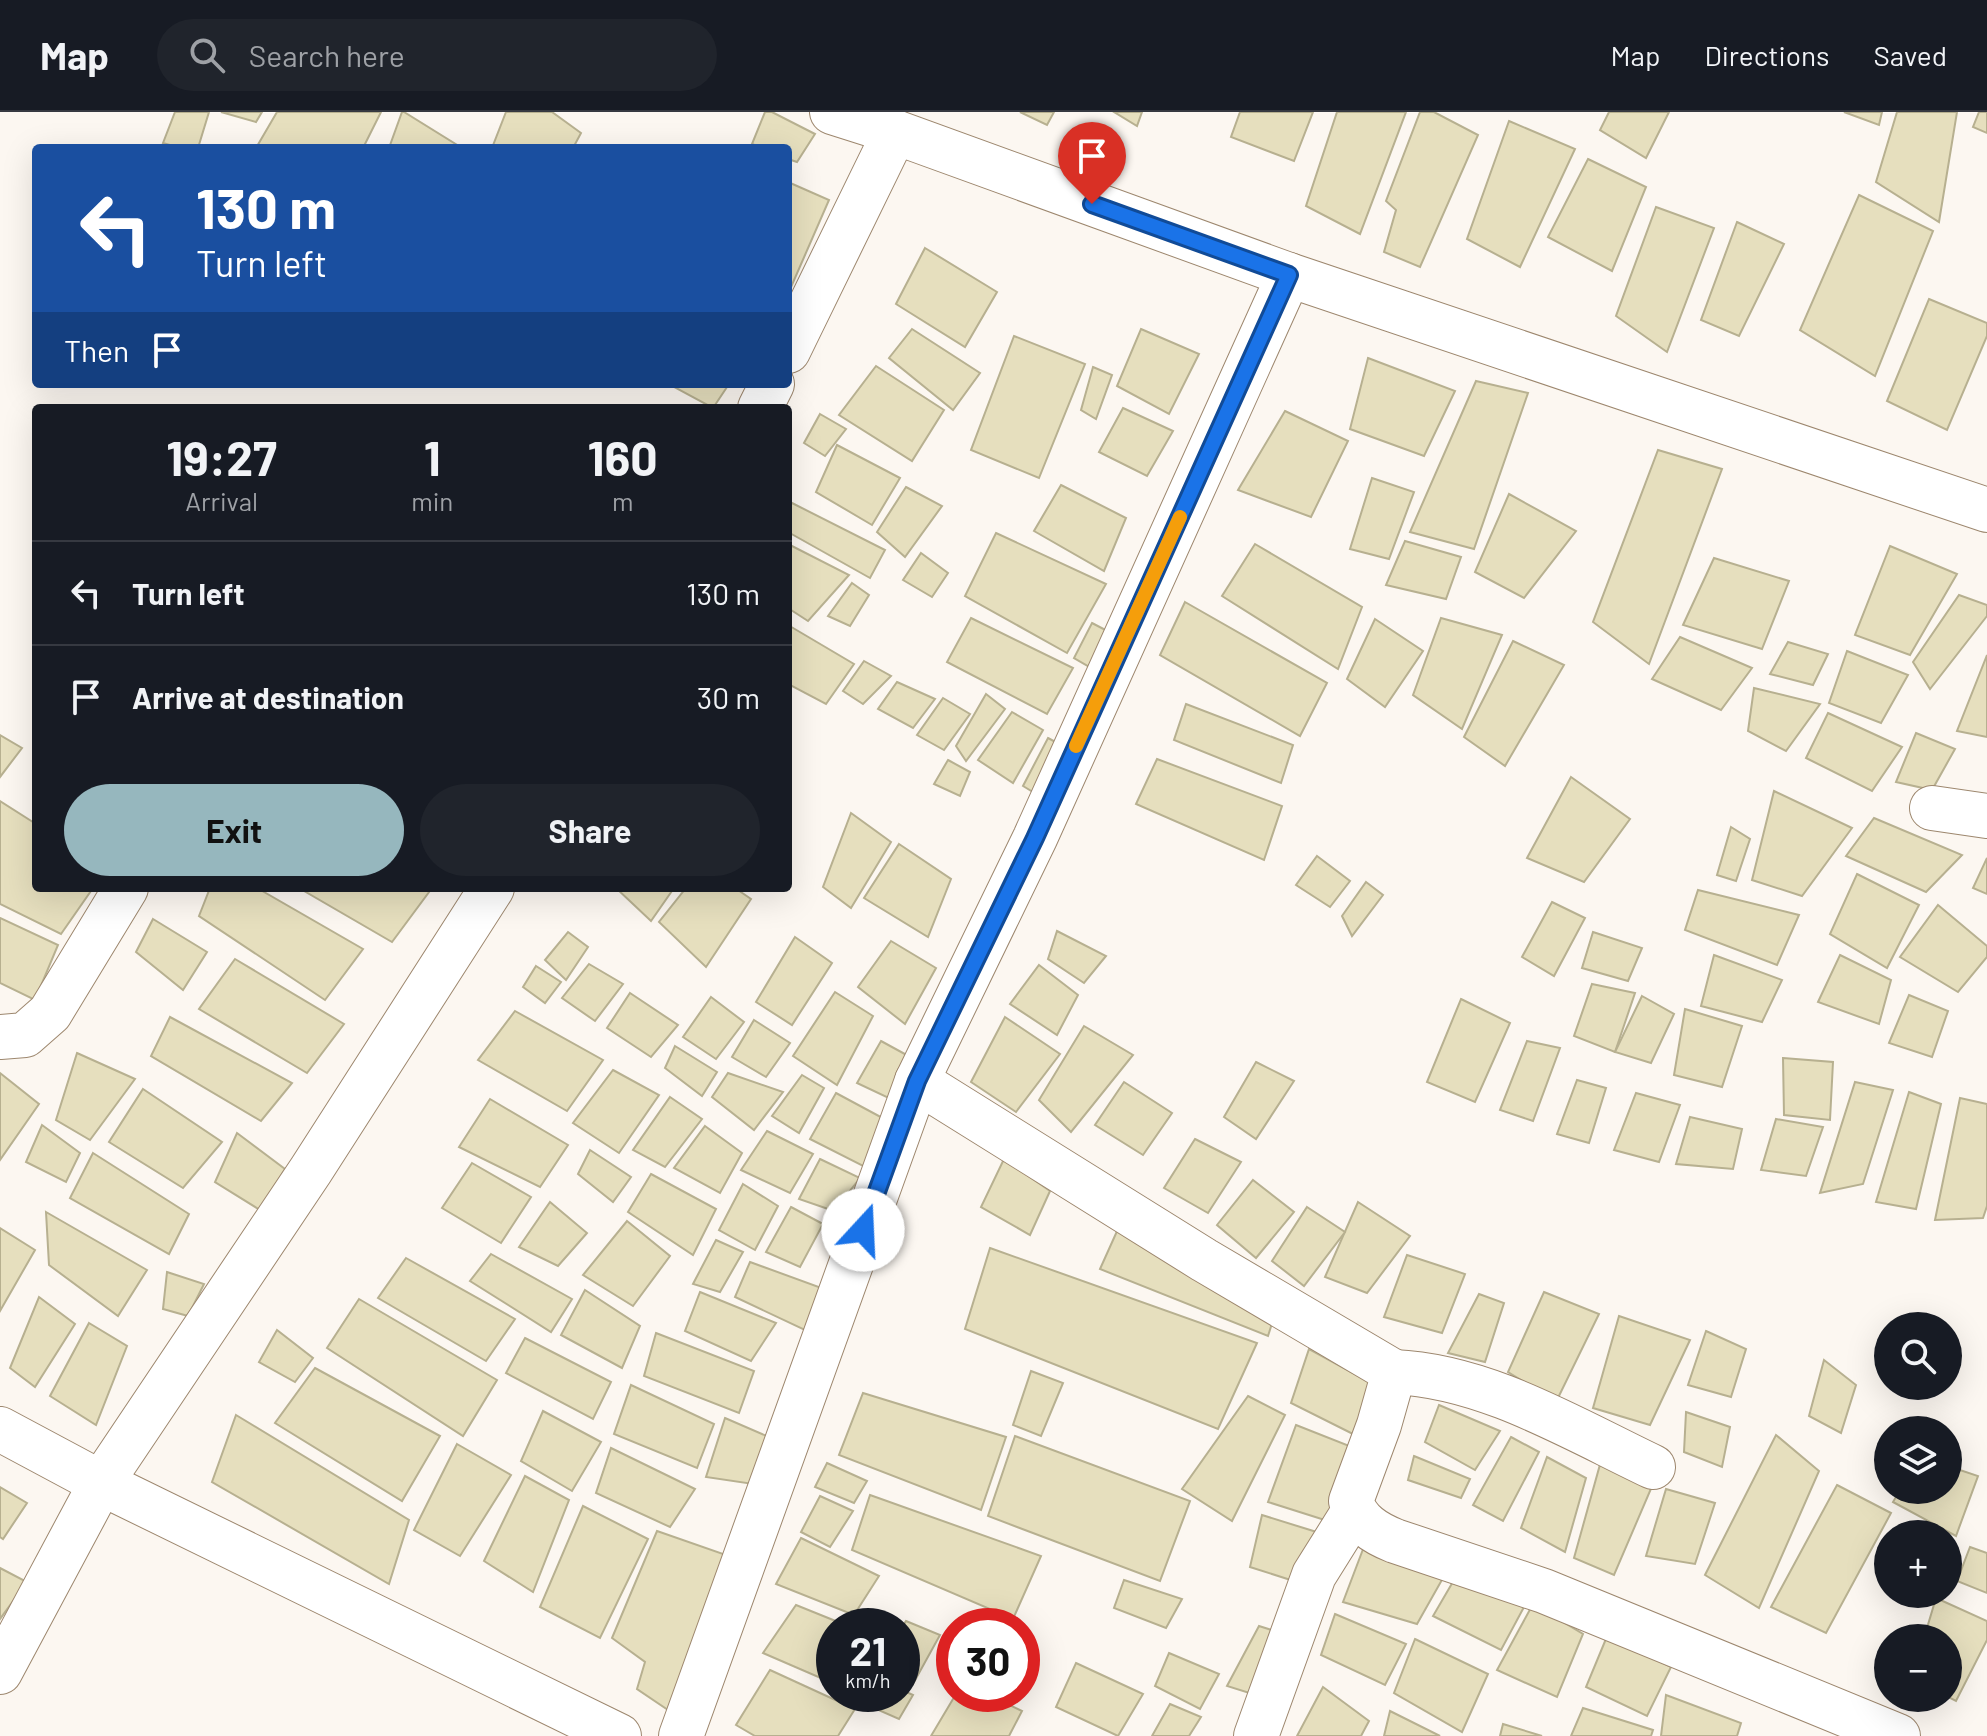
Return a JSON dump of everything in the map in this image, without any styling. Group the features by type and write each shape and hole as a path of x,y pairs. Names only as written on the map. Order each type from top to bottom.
{"street":[{"path":"832,112 1289,275 1987,510"},
{"path":"792,343 895,132"},
{"path":"681,1736 917,1081 1035,838 1289,275"},
{"path":"1932,808 1987,816"},
{"path":"0,1037 25,1035 50,1013 124,892"},
{"path":"0,1672 101,1483 311,1170 489,892"},
{"path":"917,1081 1204,1260 1394,1372 1450,1380 1511,1399 1653,1467"},
{"path":"1394,1372 1379,1425 1351,1501 1363,1523 1383,1536 1544,1591 1898,1736"},
{"path":"0,1429 101,1483 619,1736"},
{"path":"1256,1736 1314,1575 1354,1511"}],"building":[{"path":"175,112 209,112 199,144 163,143"},
{"path":"221,112 262,112 256,122"},
{"path":"277,112 381,112 365,144 258,144"},
{"path":"404,112 456,144 390,144"},
{"path":"506,112 552,112 581,133 575,144 494,144"},
{"path":"765,112 772,112 815,134 797,162 792,160 792,144 752,144"},
{"path":"1020,112 1054,112 1047,125"},
{"path":"1114,112 1142,112 1137,126"},
{"path":"1240,112 1313,112 1294,161 1231,137"},
{"path":"1337,112 1406,112 1360,234 1306,206"},
{"path":"1420,112 1434,112 1478,135 1420,267 1384,252 1396,210 1386,201"},
{"path":"1609,112 1669,112 1646,158 1600,130"},
{"path":"1844,112 1882,112 1879,125"},
{"path":"1897,112 1957,112 1939,222 1876,182"},
{"path":"1979,112 1987,112 1987,133 1973,127"},
{"path":"1509,121 1575,149 1520,267 1467,239"},
{"path":"1588,159 1646,187 1612,271 1548,237"},
{"path":"792,184 829,200 792,285"},
{"path":"1859,195 1933,231 1875,376 1800,330"},
{"path":"1656,207 1714,228 1667,352 1616,316"},
{"path":"1737,222 1784,244 1739,336 1701,320"},
{"path":"925,248 997,292 965,347 896,304"},
{"path":"1929,299 1987,323 1987,336 1947,430 1887,401"},
{"path":"912,329 980,373 953,410 889,358"},
{"path":"1141,329 1199,354 1169,414 1117,386"},
{"path":"1014,336 1085,364 1039,478 971,450"},
{"path":"1368,358 1455,391 1424,456 1350,429"},
{"path":"876,366 944,410 912,461 839,415"},
{"path":"1093,367 1112,375 1096,419 1081,410"},
{"path":"1476,381 1528,393 1474,549 1410,532"},
{"path":"676,388 726,388 716,404 706,404"},
{"path":"1123,408 1173,431 1147,476 1099,452"},
{"path":"1285,411 1348,441 1311,517 1238,490"},
{"path":"820,414 846,429 825,456 804,443"},
{"path":"837,445 900,478 872,525 816,492"},
{"path":"1658,450 1722,469 1649,664 1593,622"},
{"path":"1372,478 1414,492 1389,559 1350,549"},
{"path":"1061,485 1126,518 1104,571 1034,531"},
{"path":"906,487 942,506 905,557 877,532"},
{"path":"1509,494 1576,531 1524,598 1475,572"},
{"path":"792,503 885,550 870,578 792,534"},
{"path":"996,533 1106,584 1067,653 965,596"},
{"path":"1405,541 1461,557 1446,599 1386,585"},
{"path":"1255,544 1362,607 1338,669 1222,596"},
{"path":"792,546 849,575 808,621 792,611"},
{"path":"1890,546 1957,574 1910,655 1855,635"},
{"path":"921,553 948,573 932,597 903,580"},
{"path":"1714,558 1789,581 1762,649 1683,625"},
{"path":"852,583 869,595 850,626 828,616"},
{"path":"1959,595 1987,605 1987,616 1930,689 1913,662"},
{"path":"1185,602 1327,683 1300,736 1160,655"},
{"path":"971,618 1073,668 1047,714 947,662"},
{"path":"1441,618 1502,635 1462,729 1413,695"},
{"path":"1375,619 1423,651 1385,707 1347,679"},
{"path":"1092,623 1117,636 1100,673 1074,658"},
{"path":"792,627 854,664 826,704 792,686"},
{"path":"1680,637 1752,668 1721,710 1652,679"},
{"path":"1513,641 1564,665 1505,766 1464,737"},
{"path":"1788,642 1828,654 1813,685 1770,674"},
{"path":"1847,651 1908,675 1881,723 1829,703"},
{"path":"1987,655 1987,737 1957,731"},
{"path":"864,661 891,676 863,704 843,691"},
{"path":"897,682 935,699 913,728 878,709"},
{"path":"1754,688 1820,704 1786,751 1748,731"},
{"path":"986,694 1005,709 966,761 956,746"},
{"path":"943,698 970,714 944,750 917,735"},
{"path":"1186,704 1293,745 1281,783 1174,740"},
{"path":"1012,712 1043,730 1013,783 978,760"},
{"path":"1828,713 1902,747 1872,791 1806,758"},
{"path":"1916,733 1955,749 1932,790 1896,782"},
{"path":"0,735 22,748 0,777"},
{"path":"1048,738 1063,746 1038,795 1023,786"},
{"path":"1157,759 1282,806 1264,860 1136,804"},
{"path":"948,760 970,772 960,796 934,784"},
{"path":"1571,777 1630,819 1584,882 1527,858"},
{"path":"1774,791 1852,828 1802,896 1752,880"},
{"path":"0,801 32,821 32,892 90,892 61,934 0,904"},
{"path":"851,813 891,842 851,908 823,887"},
{"path":"1874,818 1962,855 1926,892 1846,856"},
{"path":"1731,827 1750,839 1736,881 1717,875"},
{"path":"899,844 951,879 928,937 864,898"},
{"path":"1317,856 1350,881 1330,907 1296,885"},
{"path":"1987,858 1987,894 1973,888"},
{"path":"1857,874 1919,905 1887,968 1830,934"},
{"path":"1366,882 1383,895 1352,936 1342,916"},
{"path":"1698,890 1799,915 1777,965 1685,930"},
{"path":"208,892 264,892 363,949 325,1000 199,916"},
{"path":"306,892 429,892 392,942"},
{"path":"620,892 671,892 651,921"},
{"path":"683,892 741,892 751,899 706,967 659,922"},
{"path":"1552,902 1585,918 1554,976 1522,957"},
{"path":"1938,905 1987,946 1987,957 1958,992 1900,957"},
{"path":"0,918 58,945 35,1000 0,983"},
{"path":"153,919 207,952 183,990 136,952"},
{"path":"1057,931 1106,956 1084,983 1048,959"},
{"path":"568,932 588,947 566,980 545,960"},
{"path":"1593,932 1642,948 1628,981 1582,968"},
{"path":"795,937 832,963 792,1025 756,1002"},
{"path":"891,941 936,968 905,1024 858,987"},
{"path":"1714,955 1782,980 1762,1022 1701,1006"},
{"path":"1840,955 1891,980 1879,1024 1818,1002"},
{"path":"235,959 344,1024 307,1073 199,1009"},
{"path":"589,964 623,984 595,1021 562,998"},
{"path":"1039,965 1078,995 1057,1035 1010,1004"},
{"path":"536,966 561,982 545,1003 523,987"},
{"path":"1592,984 1635,993 1615,1052 1574,1036"},
{"path":"835,992 873,1016 837,1085 793,1056"},
{"path":"630,993 678,1025 651,1057 607,1028"},
{"path":"1909,995 1948,1011 1932,1057 1889,1043"},
{"path":"1642,996 1674,1014 1651,1063 1615,1052"},
{"path":"711,997 744,1022 716,1059 683,1037"},
{"path":"1461,999 1510,1023 1475,1102 1427,1082"},
{"path":"1685,1009 1742,1026 1722,1087 1674,1075"},
{"path":"515,1011 603,1060 567,1111 478,1060"},
{"path":"170,1017 292,1083 261,1121 151,1056"},
{"path":"1005,1017 1060,1054 1016,1112 971,1082"},
{"path":"754,1020 790,1043 766,1077 732,1057"},
{"path":"1084,1026 1133,1055 1071,1132 1039,1100"},
{"path":"881,1041 914,1059 895,1101 857,1083"},
{"path":"1527,1041 1560,1048 1533,1121 1500,1110"},
{"path":"675,1046 717,1072 702,1096 665,1068"},
{"path":"77,1053 135,1079 90,1140 56,1120"},
{"path":"1783,1058 1833,1062 1830,1120 1784,1115"},
{"path":"1256,1062 1294,1081 1256,1139 1224,1117"},
{"path":"613,1070 659,1095 619,1153 573,1123"},
{"path":"0,1073 39,1104 0,1160"},
{"path":"728,1073 783,1092 754,1130 712,1097"},
{"path":"802,1075 824,1088 799,1133 772,1116"},
{"path":"1577,1080 1606,1088 1589,1143 1557,1134"},
{"path":"1124,1082 1172,1113 1143,1155 1095,1125"},
{"path":"1855,1082 1893,1090 1863,1184 1820,1193"},
{"path":"143,1089 222,1142 183,1188 109,1142"},
{"path":"1909,1092 1941,1104 1916,1209 1876,1202"},
{"path":"836,1093 890,1122 869,1169 810,1139"},
{"path":"1636,1093 1680,1105 1659,1162 1614,1150"},
{"path":"670,1097 702,1119 665,1167 633,1150"},
{"path":"1960,1098 1987,1104 1987,1206 1983,1218 1935,1220"},
{"path":"490,1099 568,1145 540,1187 459,1147"},
{"path":"1690,1117 1742,1129 1733,1169 1676,1164"},
{"path":"1776,1119 1823,1127 1806,1176 1761,1170"},
{"path":"42,1125 80,1153 66,1182 26,1162"},
{"path":"705,1126 742,1153 720,1193 674,1168"},
{"path":"767,1131 813,1154 790,1193 741,1170"},
{"path":"237,1133 285,1169 260,1210 215,1182"},
{"path":"1195,1139 1241,1162 1208,1213 1164,1188"},
{"path":"590,1150 631,1177 613,1202 578,1174"},
{"path":"93,1153 189,1214 169,1254 70,1198"},
{"path":"820,1159 860,1178 834,1211 799,1199"},
{"path":"1004,1159 1050,1191 1030,1235 981,1207"},
{"path":"472,1163 531,1197 501,1243 442,1208"},
{"path":"651,1174 716,1209 693,1255 628,1212"},
{"path":"1253,1180 1294,1212 1256,1258 1217,1225"},
{"path":"743,1184 778,1206 755,1250 719,1230"},
{"path":"550,1202 587,1233 558,1266 519,1247"},
{"path":"1358,1202 1410,1236 1367,1293 1325,1277"},
{"path":"791,1207 823,1224 800,1267 766,1252"},
{"path":"1307,1207 1345,1232 1304,1286 1272,1261"},
{"path":"46,1212 147,1270 118,1316 49,1265"},
{"path":"627,1221 670,1256 633,1306 583,1275"},
{"path":"0,1228 35,1250 0,1311"},
{"path":"1118,1229 1274,1317 1268,1336 1100,1269"},
{"path":"716,1240 743,1252 720,1292 693,1284"},
{"path":"990,1248 1257,1343 1218,1429 965,1329"},
{"path":"491,1254 572,1299 551,1332 470,1281"},
{"path":"1407,1255 1465,1274 1442,1333 1384,1317"},
{"path":"406,1258 515,1319 486,1361 378,1298"},
{"path":"750,1262 827,1290 807,1331 735,1297"},
{"path":"167,1272 204,1284 188,1316 163,1309"},
{"path":"585,1290 640,1326 622,1368 561,1335"},
{"path":"700,1292 776,1323 751,1361 685,1331"},
{"path":"1544,1292 1599,1314 1556,1402 1508,1372"},
{"path":"1479,1294 1504,1303 1485,1362 1448,1353"},
{"path":"39,1297 75,1324 35,1387 10,1368"},
{"path":"359,1299 497,1380 463,1436 327,1348"},
{"path":"1619,1316 1690,1340 1650,1425 1593,1408"},
{"path":"89,1323 127,1346 96,1425 50,1396"},
{"path":"277,1330 313,1358 295,1382 259,1362"},
{"path":"1706,1331 1746,1349 1731,1397 1688,1385"},
{"path":"656,1333 754,1371 739,1413 644,1376"},
{"path":"525,1338 611,1382 593,1419 506,1373"},
{"path":"1309,1349 1375,1385 1357,1436 1291,1403"},
{"path":"1824,1360 1856,1385 1841,1433 1809,1416"},
{"path":"315,1368 440,1436 402,1501 275,1423"},
{"path":"1031,1371 1063,1383 1041,1436 1013,1425"},
{"path":"631,1385 714,1424 697,1468 614,1434"},
{"path":"863,1393 1006,1437 981,1510 839,1455"},
{"path":"1248,1396 1285,1415 1232,1521 1182,1489"},
{"path":"1439,1405 1500,1431 1475,1470 1425,1442"},
{"path":"543,1411 601,1442 572,1491 521,1461"},
{"path":"1686,1412 1730,1427 1722,1467 1684,1452"},
{"path":"236,1415 409,1520 389,1584 212,1482"},
{"path":"725,1418 769,1437 753,1484 706,1477"},
{"path":"1296,1425 1357,1449 1331,1522 1268,1502"},
{"path":"1776,1435 1819,1471 1759,1608 1705,1575"},
{"path":"1015,1436 1190,1501 1160,1581 988,1516"},
{"path":"1511,1437 1539,1452 1503,1521 1473,1505"},
{"path":"457,1444 511,1475 460,1556 414,1530"},
{"path":"611,1448 695,1489 670,1527 596,1493"},
{"path":"1414,1456 1470,1479 1461,1498 1408,1480"},
{"path":"1547,1457 1586,1478 1565,1552 1521,1528"},
{"path":"1601,1461 1653,1484 1614,1575 1574,1558"},
{"path":"827,1463 867,1481 854,1503 815,1487"},
{"path":"1962,1471 1978,1476 1962,1520 1926,1520 1897,1504 1962,1504"},
{"path":"525,1476 569,1500 533,1592 484,1561"},
{"path":"1837,1485 1891,1513 1887,1520 1874,1520 1874,1544 1826,1633 1771,1607"},
{"path":"0,1487 27,1503 3,1539 0,1537"},
{"path":"1666,1489 1715,1503 1695,1564 1646,1556"},
{"path":"870,1495 1041,1556 1018,1608 987,1608 852,1550"},
{"path":"820,1496 853,1511 830,1547 801,1532"},
{"path":"583,1506 648,1539 600,1638 540,1607"},
{"path":"1262,1515 1323,1534 1303,1584 1250,1567"},
{"path":"657,1531 729,1556 671,1712 637,1689 645,1662 612,1638"},
{"path":"801,1538 879,1576 858,1608 836,1608 776,1584"},
{"path":"1365,1544 1443,1578 1417,1624 1343,1602"},
{"path":"1970,1547 1987,1553 1987,1593 1962,1583 1962,1568"},
{"path":"0,1568 27,1582 0,1619"},
{"path":"1124,1580 1182,1599 1166,1628 1114,1608"},
{"path":"1454,1580 1524,1607 1501,1650 1433,1616"},
{"path":"1533,1604 1583,1634 1557,1697 1497,1670"},
{"path":"796,1605 816,1613 816,1676 763,1653"},
{"path":"1933,1608 1958,1608 1987,1621 1987,1640 1962,1689 1962,1624 1928,1624"},
{"path":"1335,1614 1406,1644 1385,1685 1321,1655"},
{"path":"1259,1626 1281,1633 1259,1696 1227,1686"},
{"path":"920,1627 936,1633 936,1642 920,1671"},
{"path":"1608,1634 1671,1667 1647,1716 1586,1687"},
{"path":"1415,1639 1488,1674 1462,1732 1394,1693"},
{"path":"1169,1653 1219,1674 1200,1709 1155,1686"},
{"path":"1076,1663 1143,1694 1118,1736 1056,1707"},
{"path":"770,1670 816,1691 816,1712 853,1712 838,1736 755,1736 736,1725"},
{"path":"1323,1687 1369,1721 1361,1736 1297,1736"},
{"path":"1666,1695 1741,1723 1737,1736 1661,1736"},
{"path":"1170,1704 1201,1717 1189,1736 1152,1736"},
{"path":"1583,1708 1653,1730 1651,1736 1571,1736"},
{"path":"1390,1711 1440,1736 1384,1736"},
{"path":"883,1712 903,1712 899,1719"},
{"path":"945,1712 1021,1712 1009,1736 931,1736"},
{"path":"1503,1724 1542,1736 1500,1736"}],"slow traffic":[{"path":"1076,746 1180,517"}],"route":[{"path":"863,1230 917,1081 1035,838 1289,275 1092,204"}]}
